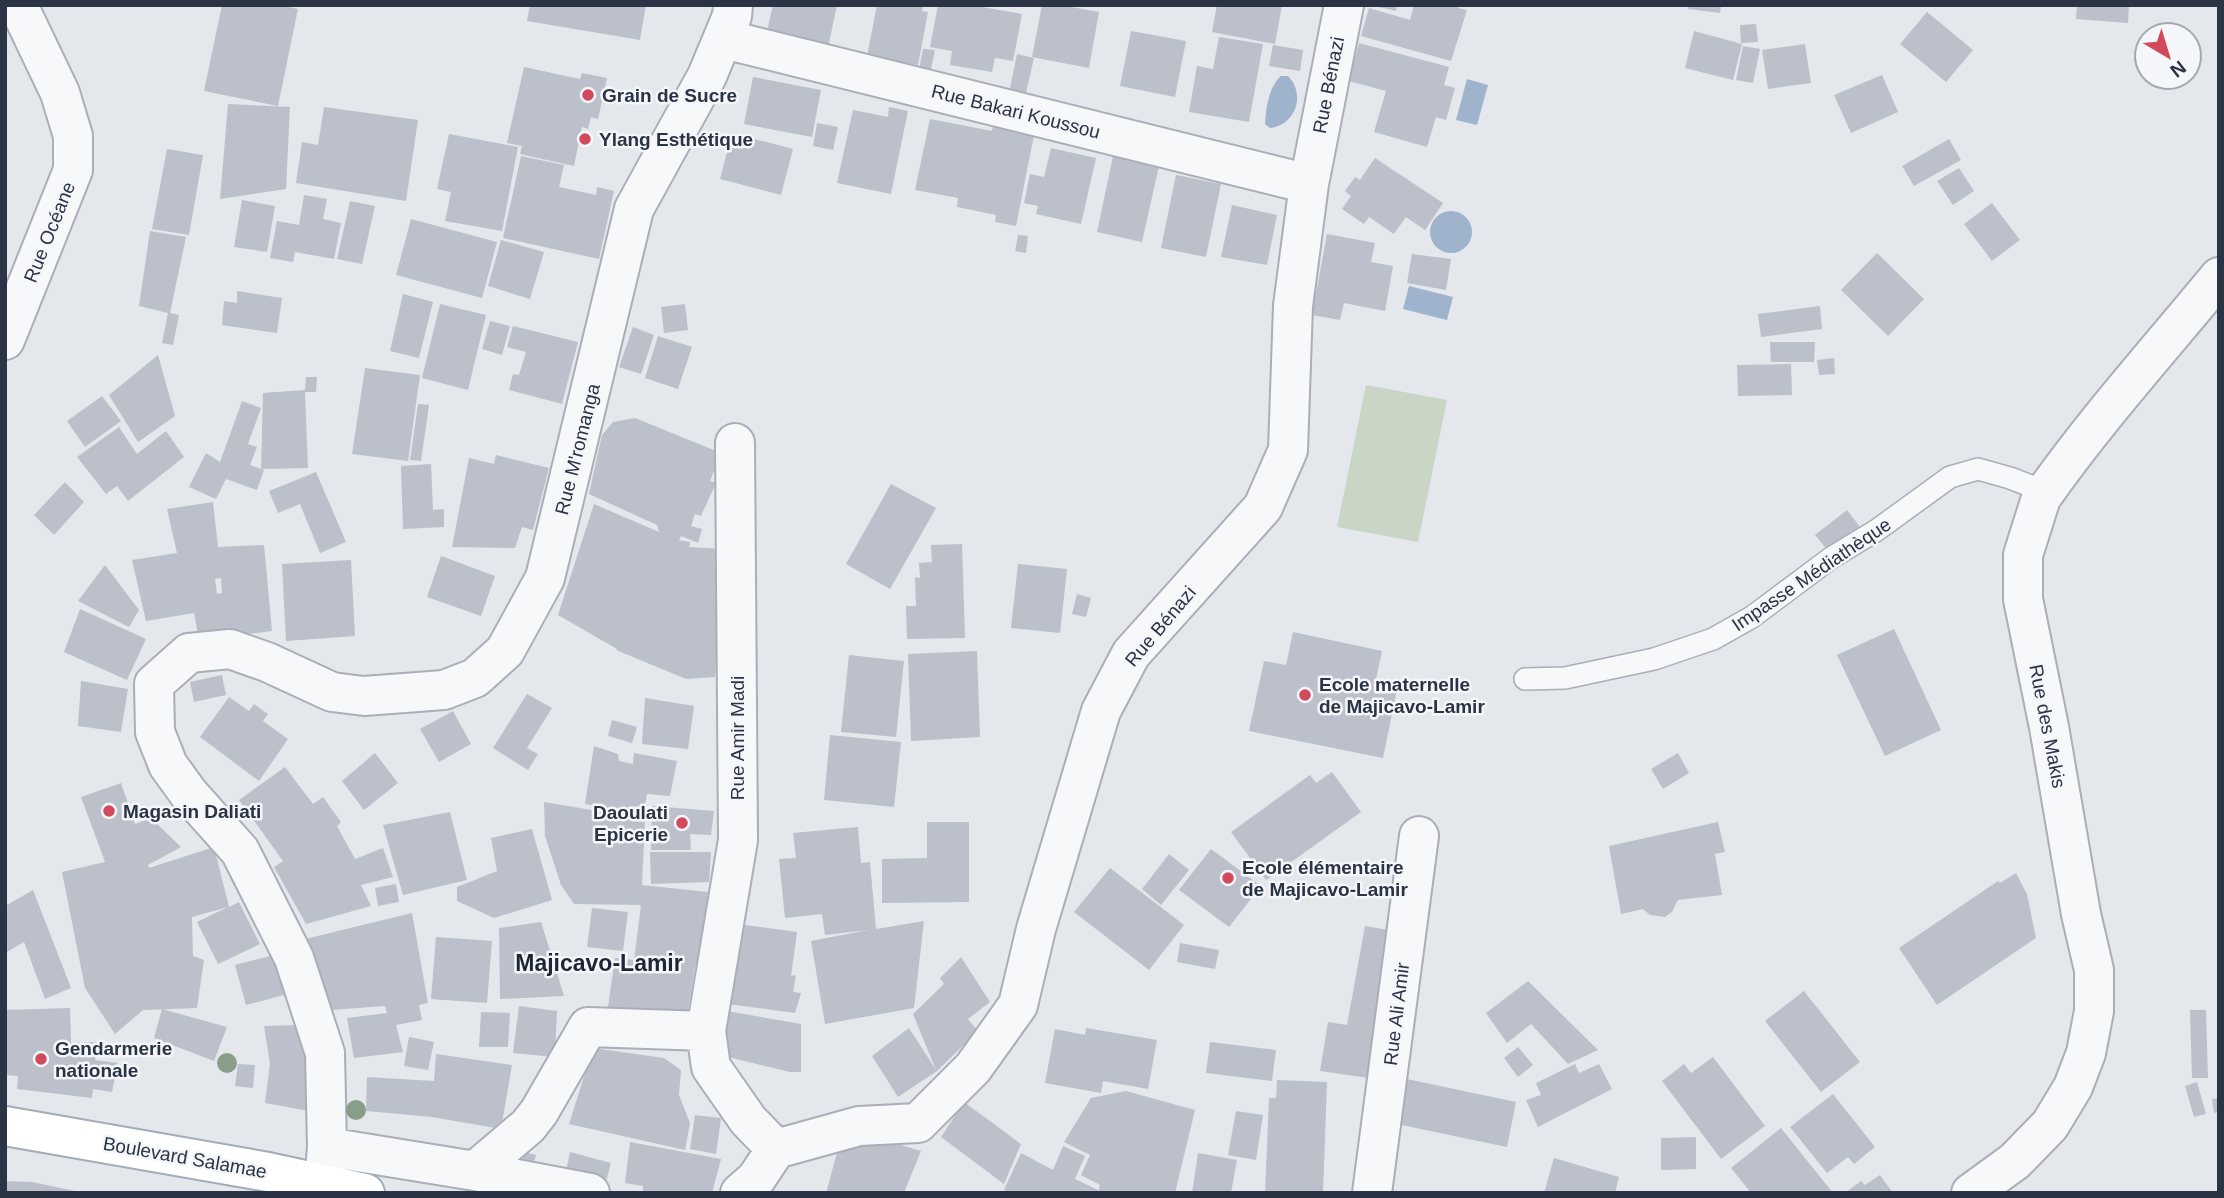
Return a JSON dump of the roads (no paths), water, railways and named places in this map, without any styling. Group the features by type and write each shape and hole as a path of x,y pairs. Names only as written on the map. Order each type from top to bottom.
{"main road":[{"name":"Boulevard Salamae","path":"5,1126 148,1150 325,1165 365,1193"}],"street":[{"name":"Rue Océane","path":"5,340 73,170 73,136 60,93 18,5"},
{"name":"Rue Bénazi","path":"776,1149 859,1126 918,1123 973,1068 1018,1005 1037,929 1101,711 1131,654 1263,507 1288,450 1293,306 1309,184 1344,5"},
{"name":"Rue Bakari Koussou","path":"728,22 1309,184"},
{"name":"Rue M'romanga","path":"325,1165 325,1053 294,958 240,851 189,794 168,765 155,732 154,684 189,653 230,649 267,662 331,692 364,696 444,690 475,678 505,651 545,578 634,209 707,76 728,22"},
{"name":"Rue des Makis","path":"1971,1193 2015,1161 2050,1125 2077,1076 2086,1053 2094,1011 2094,970 2081,914 2044,697 2023,599 2023,555 2041,498 2069,459 2219,277"},
{"name":"Rue Amir Madi","path":"735,443 738,840 706,1031 711,1067 748,1120 776,1149"},
{"name":"Rue Ali Amir","path":"1372,1193 1419,836"},
{"path":"475,1171 528,1126 539,1112 588,1027 706,1031"},
{"path":"740,1193 756,1179 776,1149"},
{"path":"325,1165 475,1171 590,1193"}],"lane":[{"name":"Impasse Médiathèque","path":"1525,679 1565,678 1654,659 1713,639 1752,617 1831,558 1877,530 1950,477 1978,469 2046,492"}],"water":[{"path":"1281,76 1288,76 1293,83 1296,108 1286,121 1270,128 1265,124 1267,104 1274,85"},
{"path":"1467,79 1488,85 1477,125 1456,120"},
{"path":"1451,211 1466,217 1472,232 1466,247 1451,253 1436,247 1430,232 1436,217"},
{"path":"1409,286 1453,297 1447,320 1403,309"}],"place":[{"name":"Grain de Sucre","path":"588,95"},
{"name":"Ylang Esthétique","path":"585,139"},
{"name":"Ecole maternelle de Majicavo-Lamir","path":"1305,695"},
{"name":"Magasin Daliati","path":"109,811"},
{"name":"Daoulati Epicerie","path":"682,823"},
{"name":"Ecole élémentaire de Majicavo-Lamir","path":"1228,878"},
{"name":"Gendarmerie nationale","path":"41,1059"}],"district":[{"name":"Majicavo-Lamir","path":"599,963"}]}
